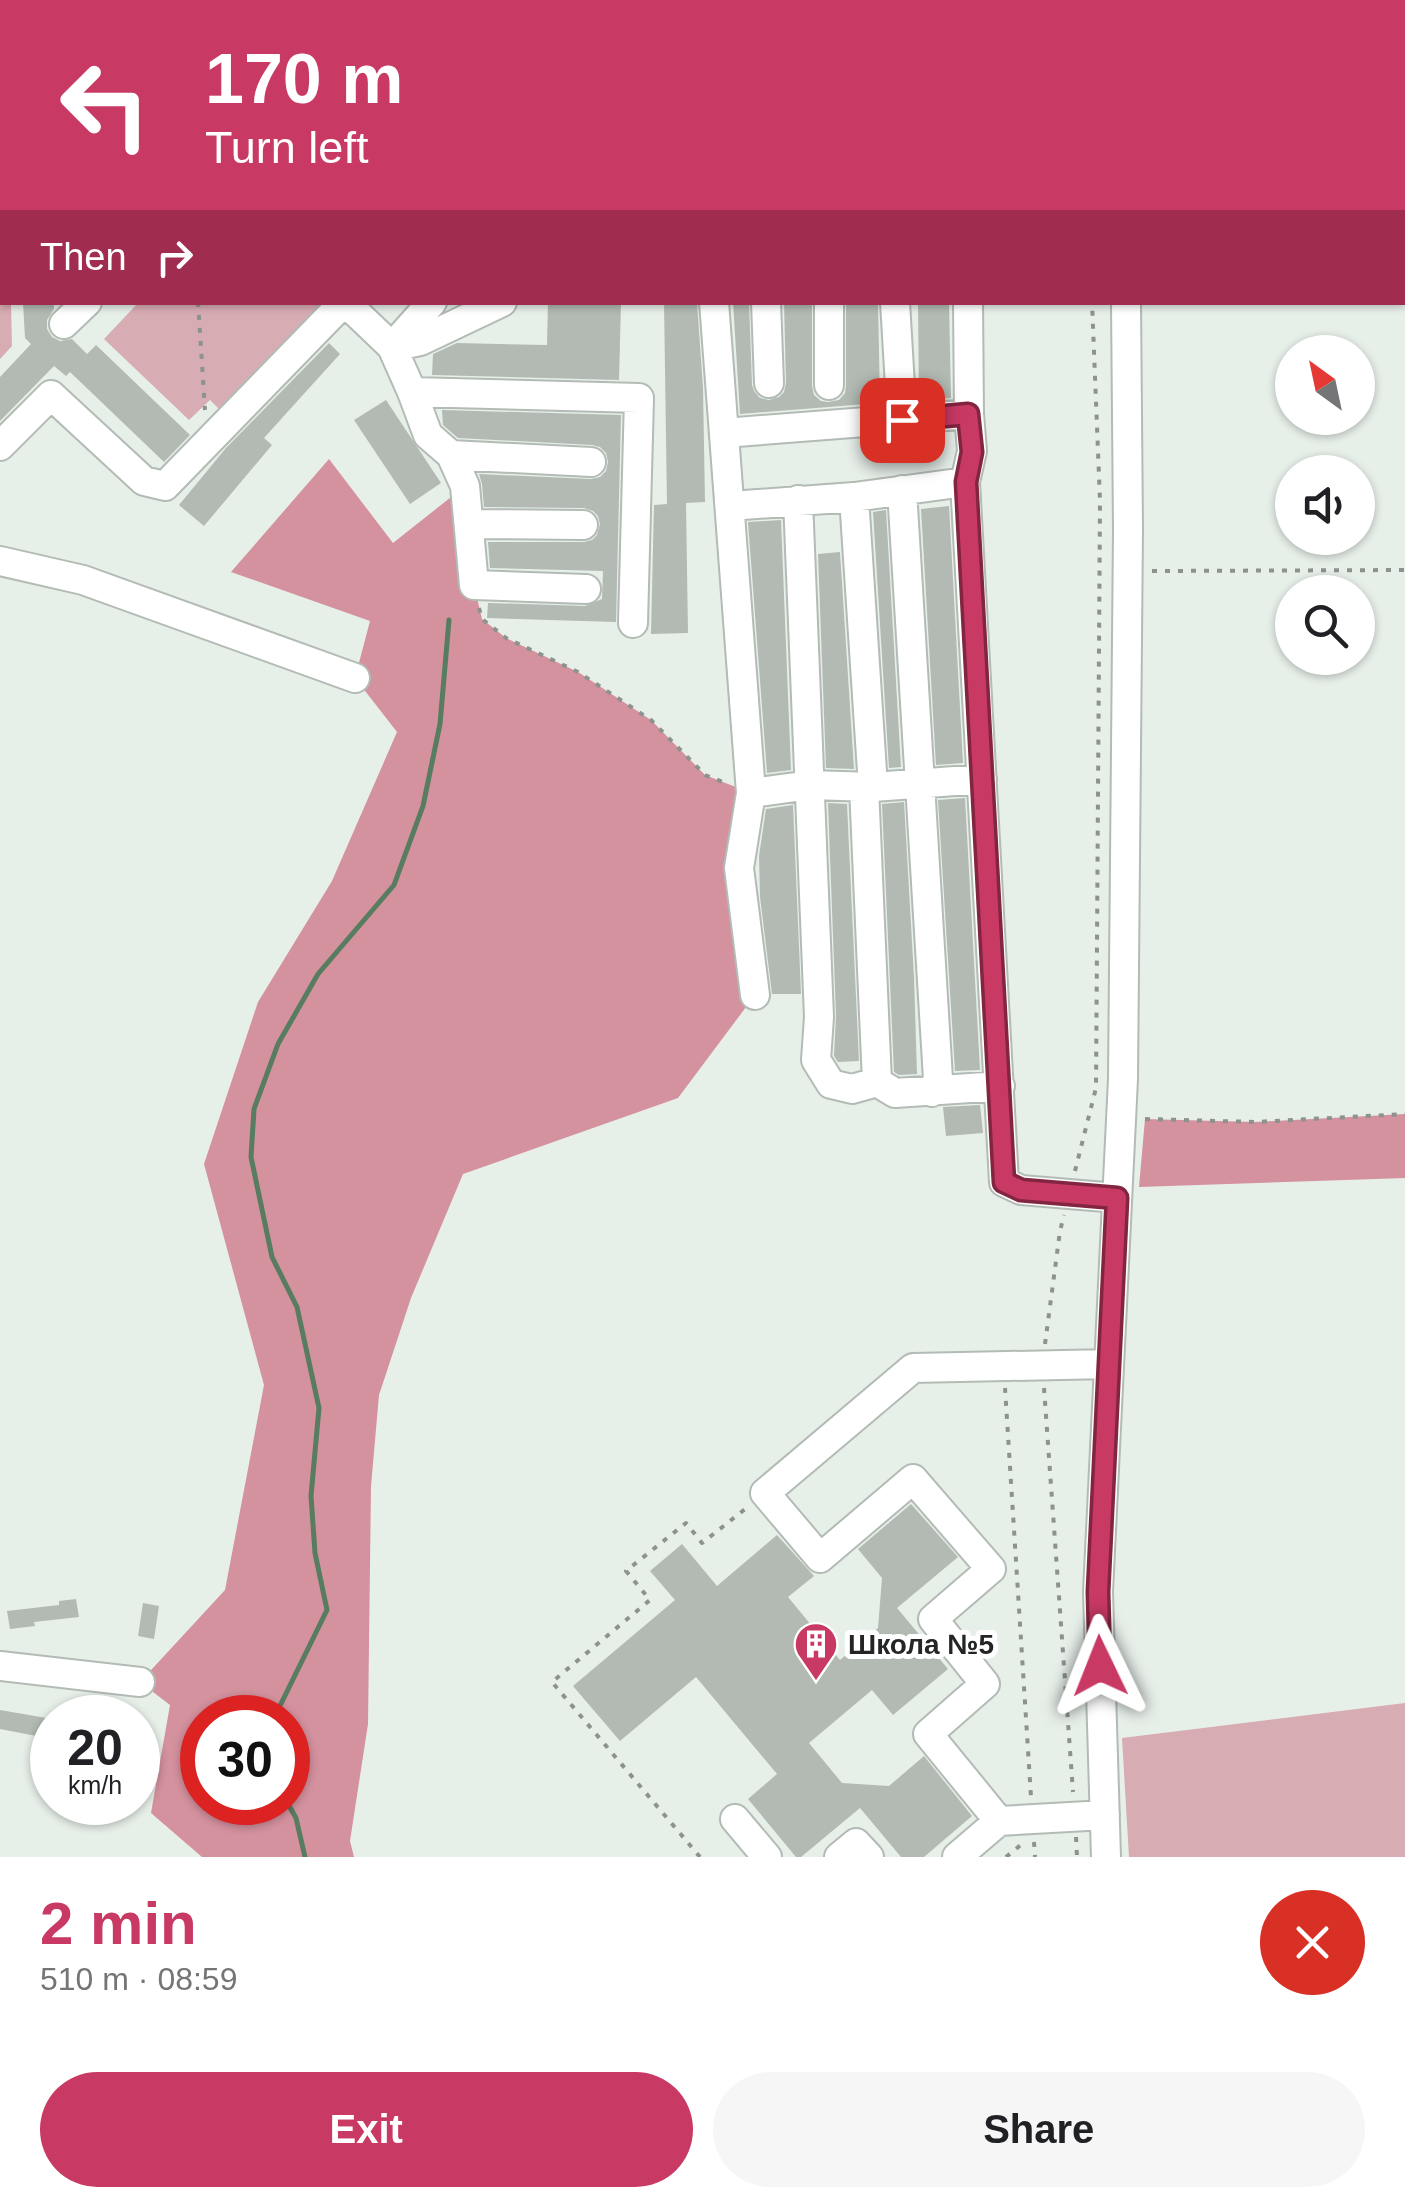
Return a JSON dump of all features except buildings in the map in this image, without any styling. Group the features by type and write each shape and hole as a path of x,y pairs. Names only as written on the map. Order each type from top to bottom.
{"street":[{"path":"64,324 84,305"},
{"path":"0,446 51,395 144,481 165,486 341,305"},
{"path":"347,305 392,347 428,436 451,455 465,486 474,585 586,588"},
{"path":"392,347 429,305"},
{"path":"392,347 420,341 496,305"},
{"path":"714,305 751,792 739,868 755,994"},
{"path":"766,305 769,384"},
{"path":"828,385 829,305"},
{"path":"896,305 902,420"},
{"path":"968,305 972,452 966,482 1004,1182 1021,1190 1117,1198"},
{"path":"1106,1857 1098,1592 1123,1060 1126,305"},
{"path":"412,392 639,398 633,624"},
{"path":"724,433 968,414"},
{"path":"451,455 591,462"},
{"path":"730,506 854,497 966,482"},
{"path":"902,490 938,1079 932,1092"},
{"path":"854,497 869,786 876,1082"},
{"path":"798,500 819,1017 816,1060 831,1084 852,1089 876,1082 895,1093 1000,1086"},
{"path":"470,524 582,525"},
{"path":"0,561 83,580 354,678"},
{"path":"751,792 810,785 922,785 982,780"},
{"path":"999,1821 928,1734 986,1684 933,1619 991,1568 912,1479 820,1558 765,1493 914,1368 1109,1364"},
{"path":"0,1666 140,1682"},
{"path":"956,1857 999,1821 1105,1815"},
{"path":"734,1819 767,1857"},
{"path":"839,1857 856,1843 868,1857"}],"path":[{"path":"198,305 208,445"},
{"path":"1077,1857 1042,1366 1060,1231 1096,1088 1100,501 1092,305"},
{"path":"1152,571 1405,570"},
{"path":"474,585 482,619 506,638 578,672 651,720 705,775 751,792"},
{"path":"1145,1118 1254,1122 1405,1114"},
{"path":"1004,1367 1032,1819"},
{"path":"700,1857 552,1682 650,1600 626,1571 686,1523 702,1543 765,1493"},
{"path":"1006,1857 1033,1834 1035,1857"}],"shaded area":[{"path":"0,305 11,305 12,346 0,359"},
{"path":"136,305 320,305 227,417 210,400 189,420 104,339"},
{"path":"329,459 393,543 465,486 474,585 482,619 506,638 578,672 651,720 705,775 751,793 755,995 678,1098 463,1174 411,1298 379,1395 371,1486 368,1724 350,1841 354,1857 202,1857 160,1821 160,1762 170,1705 140,1682 225,1590 264,1385 204,1164 258,1002 332,881 397,732 355,678 370,621 231,572"},
{"path":"1405,1114 1405,1178 1139,1187 1145,1119 1255,1122"},
{"path":"1405,1703 1405,1857 1129,1857 1122,1738"}],"waterway":[{"path":"285,1695 327,1610 315,1553 311,1496 319,1408 297,1307 272,1257 251,1157 254,1109 278,1044 318,974 394,885 423,806 440,724 449,620"},
{"path":"298,1825 305,1857"}],"place":[{"name":"Школа №5","path":"816,1682"}],"route":[{"path":"902,420 968,414 972,452 966,482 1004,1182 1021,1190 1117,1198 1098,1592 1100,1666"}]}
